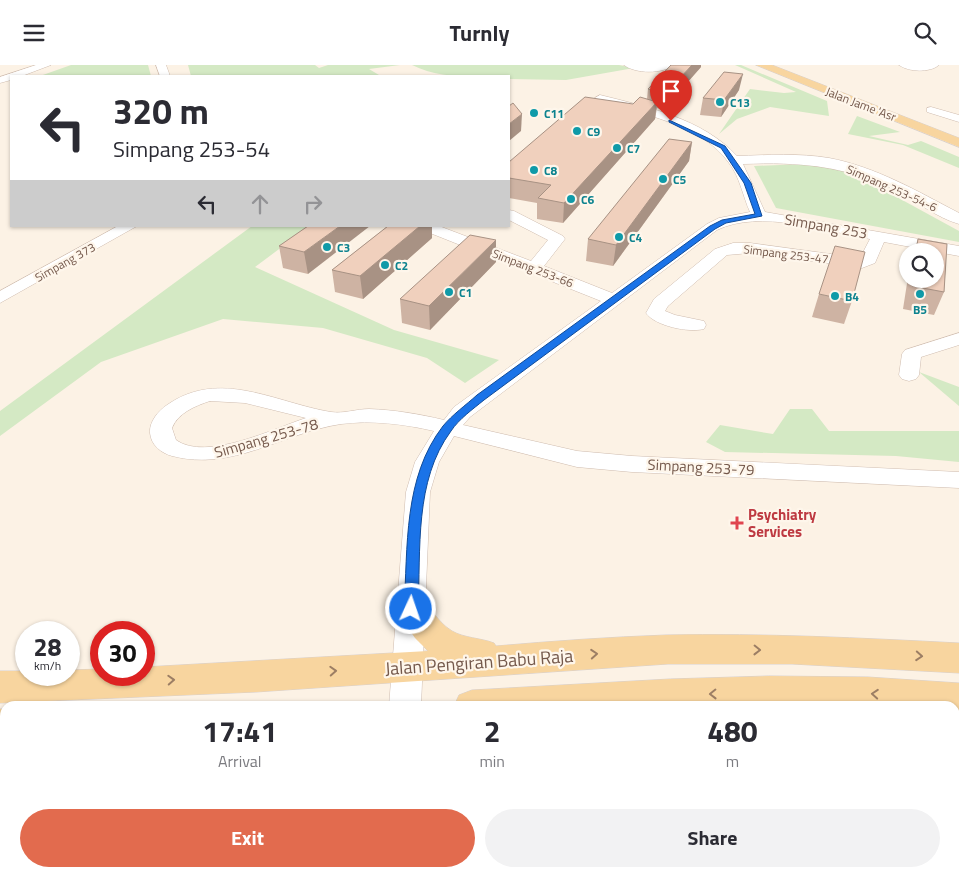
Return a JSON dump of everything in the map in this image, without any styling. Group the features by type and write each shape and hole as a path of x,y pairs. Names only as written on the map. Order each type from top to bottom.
{"main road":[{"name":"Jalan Jame 'Asr","path":"762,65 959,143"},
{"name":"Jalan Jame 'Asr","path":"777,65 959,136"},
{"path":"411,609 436,641 463,650 516,660"},
{"name":"Jalan Pengiran Babu Raja","path":"0,687 406,667 627,651 736,649 861,652 959,658"},
{"path":"554,701 652,695 749,693 868,693 959,699"}],"street":[{"path":"15,75 46,65"},
{"path":"629,65 656,69 669,65"},
{"path":"904,65 922,68 934,65"},
{"path":"600,98 683,125 723,147 734,160 748,183 759,216"},
{"path":"931,110 959,119"},
{"name":"Simpang 253-54-6","path":"734,160 790,159 840,165 877,178 959,219"},
{"path":"510,215 557,239 534,268"},
{"name":"Simpang 253","path":"405,701 418,492 427,462 447,428 480,397 612,299 712,227 724,221 759,216 795,220 959,251"},
{"name":"Simpang 373","path":"0,297 128,227"},
{"name":"Simpang 253-66","path":"428,227 612,299"},
{"name":"Simpang 253-47","path":"697,325 670,320 655,313 660,303 721,252 733,248 750,248 862,263 869,260 879,236"},
{"path":"909,375 912,354 959,339"},
{"name":"Simpang 253-78","path":"333,419 249,399 218,394 184,403 165,420 161,431 163,439 172,448 199,455 229,450 333,419 390,417 416,420 447,428"},
{"name":"Simpang 253-79","path":"447,428 577,459 632,464 959,480"}],"green space":[{"path":"71,65 148,65 151,75 43,75"},
{"path":"188,65 315,65 319,68 328,65 400,65 369,69 379,75 191,75"},
{"path":"412,65 619,65 634,68 566,80 510,79 510,75 447,75 423,70"},
{"path":"735,65 741,65 827,101 829,116 770,107 737,119 719,134 750,89 784,93 796,92"},
{"path":"857,116 900,132 869,136 908,145 921,141 959,157 959,168 903,145 848,134"},
{"path":"804,164 851,172 959,231 959,242 776,208 754,166"},
{"path":"251,227 309,227 255,267 394,330 499,360 465,383 427,358 323,328 223,319 101,362 0,436 0,411"},
{"path":"919,372 959,387 959,406"},
{"path":"790,409 812,409 829,431 959,431 959,462 896,456 725,452 706,442 720,425 773,434"}],"building":[{"path":"671,65 692,65 665,94 648,89"},
{"path":"724,72 743,74 724,100 703,98"},
{"path":"585,97 633,104 640,97 657,102 564,203 538,198 551,185 510,178 510,161"},
{"path":"513,103 522,114 510,123 510,105"},
{"path":"669,139 692,142 616,245 588,239"},
{"path":"307,227 339,227 304,252 279,246"},
{"path":"387,227 419,227 360,276 332,270"},
{"path":"470,235 496,240 429,306 400,299"},
{"path":"918,239 941,243 917,243"},
{"path":"944,243 947,244 944,292 923,288 944,288"},
{"path":"835,246 865,252 852,301 819,294"}],"place":[{"name":"C13","path":"720,102"},
{"name":"C11","path":"534,113"},
{"name":"C9","path":"577,131"},
{"name":"C7","path":"617,148"},
{"name":"C8","path":"534,170"},
{"name":"C5","path":"663,179"},
{"name":"C6","path":"571,199"},
{"name":"C4","path":"619,237"},
{"name":"C3","path":"327,247"},
{"name":"C2","path":"385,265"},
{"name":"C1","path":"449,292"},
{"name":"B5","path":"920,294"},
{"name":"B4","path":"835,296"},
{"name":"Psychiatry Services","path":"737,523"}],"route":[{"path":"411,609 418,492 427,462 447,428 480,397 712,227 724,221 741,217 759,216 748,183 734,160 723,147 709,138 671,121"}]}
